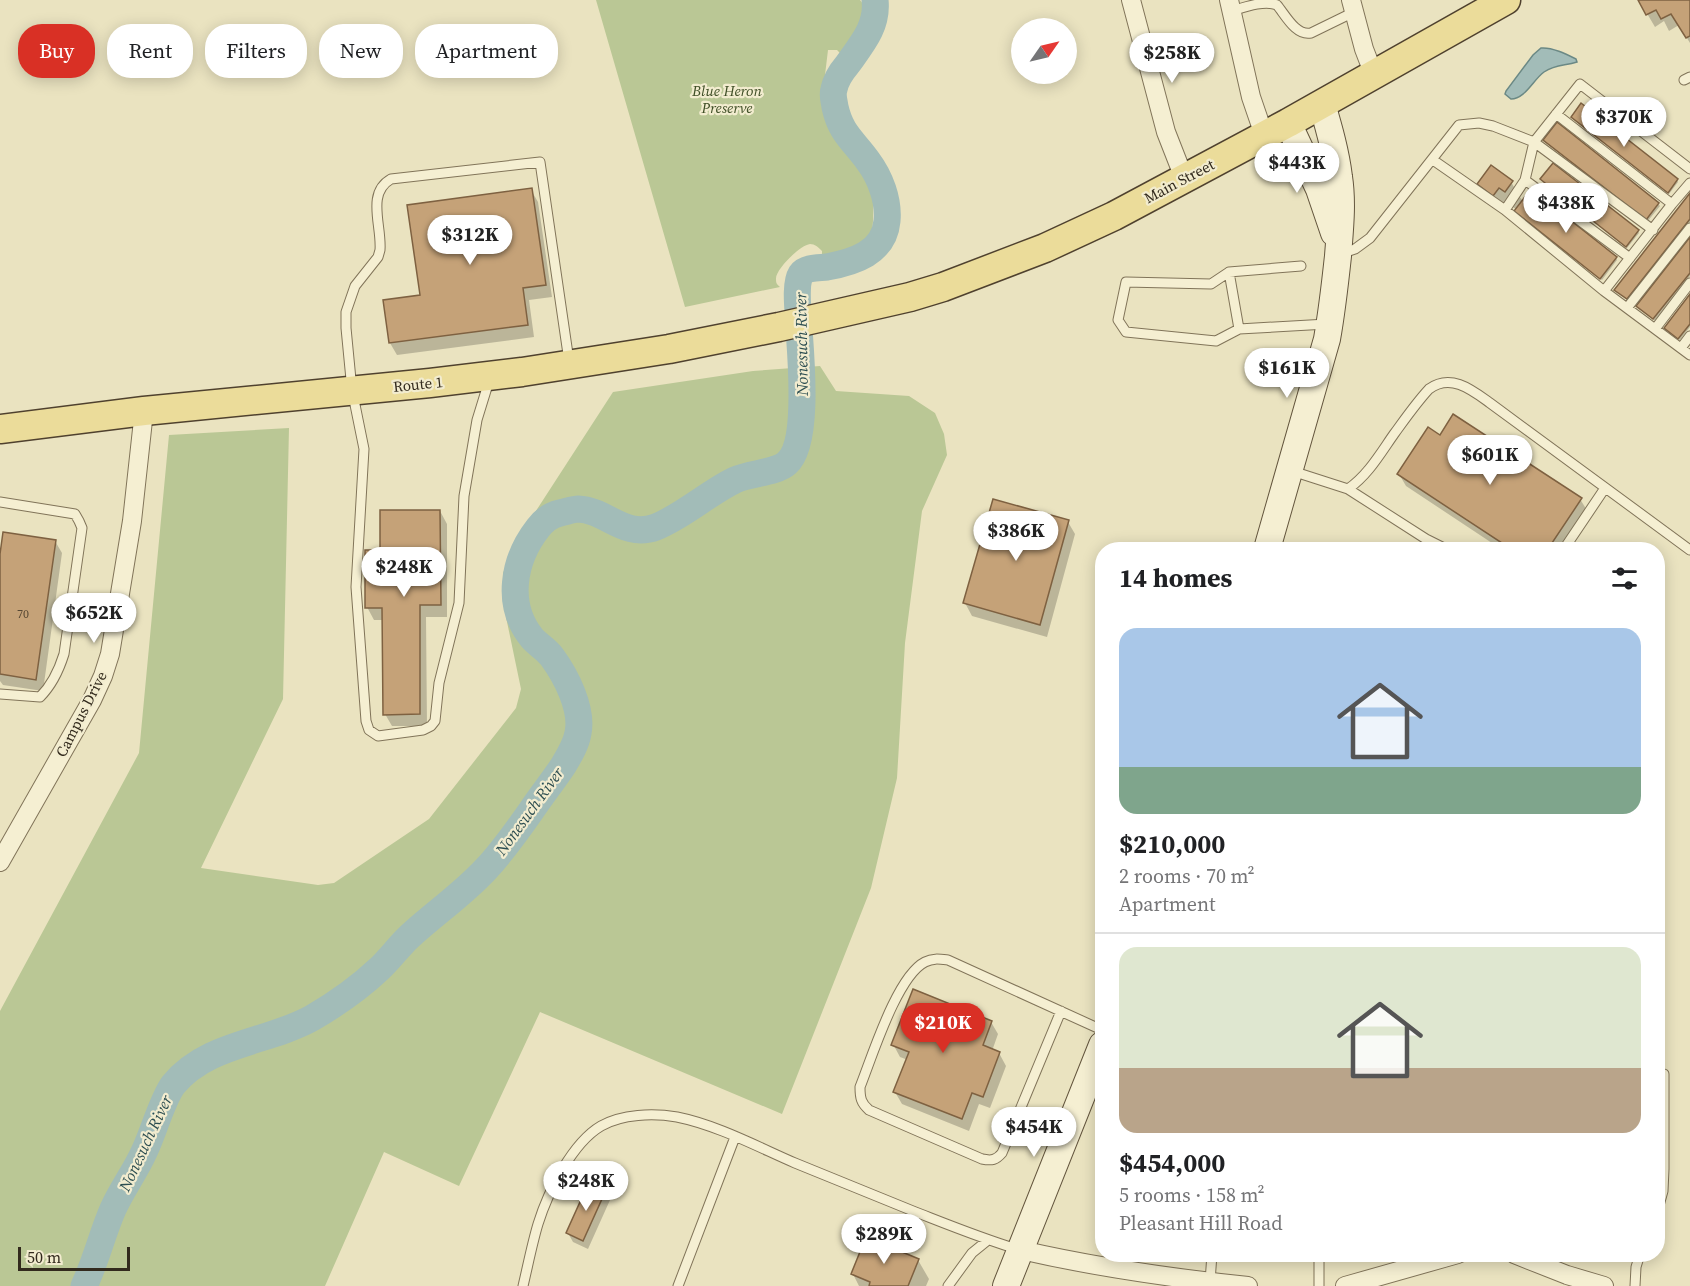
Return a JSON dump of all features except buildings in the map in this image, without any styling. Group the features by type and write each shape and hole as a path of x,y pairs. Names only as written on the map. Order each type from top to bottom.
{"main road":[{"name":"Main Street","path":"832,316 921,294 976,276 1083,231 1322,104 1506,0"},
{"name":"Route 1","path":"0,429 144,411 490,375 669,349 832,316"}],"street":[{"path":"1131,0 1166,132 1184,178"},
{"path":"1230,6 1251,97 1309,167 1328,213 1338,255"},
{"path":"1353,6 1364,49 1374,75"},
{"path":"1269,542 1327,339 1333,307 1341,230 1341,206 1339,176 1322,104"},
{"name":"Campus Drive","path":"0,862 92,700 103,676 110,654 132,521 144,411"},
{"path":"1006,1286 1095,1063"},
{"path":"1021,1250 1072,1261 1248,1286"},
{"path":"1345,1286 1430,1262"},
{"path":"1534,1262 1604,1286"}],"lane":[{"path":"1230,6 1273,3 1299,32 1305,34 1311,33 1353,6"},
{"path":"1504,210 1525,180 1534,142 1580,84 1690,169"},
{"path":"1556,114 1672,204"},
{"path":"1338,255 1355,249 1370,238 1459,125 1479,123 1534,142 1653,230"},
{"path":"1433,159 1504,210 1604,291 1690,355"},
{"path":"490,375 477,420 464,496 459,603 439,683 435,721 423,730 378,736 369,730 366,721 356,587 364,449 347,352 346,312 355,286 378,257 381,244 378,195 381,187 391,179 540,162 569,364"},
{"path":"1525,180 1630,258"},
{"path":"1604,291 1690,183"},
{"path":"1627,308 1690,228"},
{"path":"1301,266 1229,272 1211,284 1126,282 1118,320 1126,332 1216,341 1239,329 1330,324"},
{"path":"1229,272 1239,329"},
{"path":"1654,329 1690,283"},
{"path":"1681,348 1690,336"},
{"path":"1348,489 1359,481 1374,464 1429,389 1451,382 1465,386 1481,396 1690,550"},
{"path":"1290,471 1348,489 1433,542"},
{"path":"1569,542 1605,488"},
{"path":"0,502 75,514 82,528 60,669 48,689 40,697 0,694"},
{"path":"1060,1011 1002,1153 997,1159 990,1161 982,1159 869,1110 863,1105 860,1098 860,1087 896,998 909,976 924,962 936,958 948,960 1095,1027"},
{"path":"524,1286 539,1222 569,1159 581,1143 601,1126 623,1118 637,1116 675,1117 701,1123 988,1240 1021,1250"},
{"path":"678,1286 735,1137"},
{"path":"948,1286 972,1253 988,1240"},
{"path":"1210,1282 1211,1262"},
{"path":"1319,1262 1319,1286"},
{"path":"1635,1286 1639,1262"}],"green space":[{"name":"Blue Heron Preserve","path":"596,0 860,0 865,7 867,20 850,52 842,55 837,50 828,50 825,75 829,105 825,117 833,133 860,159 871,184 873,221 872,232 866,245 853,254 852,251 847,251 841,257 826,263 822,261 822,251 818,247 812,244 806,245 779,270 776,281 780,287 685,307"},
{"path":"820,366 836,391 909,396 935,413 944,434 947,455 922,511 905,643 897,778 871,888 782,1114 540,1012 459,1186 384,1152 325,1286 0,1286 0,1011 139,753 169,435 289,428 283,699 201,868 318,885 334,883 429,819 516,708 521,689 506,617 503,573 521,534 613,392 753,371"}],"water":[{"path":"1541,48 1559,51 1576,59 1577,62 1548,69 1521,96 1511,99 1505,94 1506,91"}],"waterway":[{"name":"Nonesuch River","path":"84,1286 113,1209 147,1145 173,1085 203,1060 312,1018 363,983 410,936 486,869 515,833 565,762 578,733 576,703 568,683 550,654 532,638 523,625 515,597 518,568 529,541 540,525 554,515 578,509 598,514 625,527 645,530 656,527 735,480 782,466 794,453 801,420 802,400 797,301 801,274 806,270 847,262 866,254 880,241 887,221 887,205 880,181 844,130 833,96 839,76 863,42 871,26 875,0"}]}
